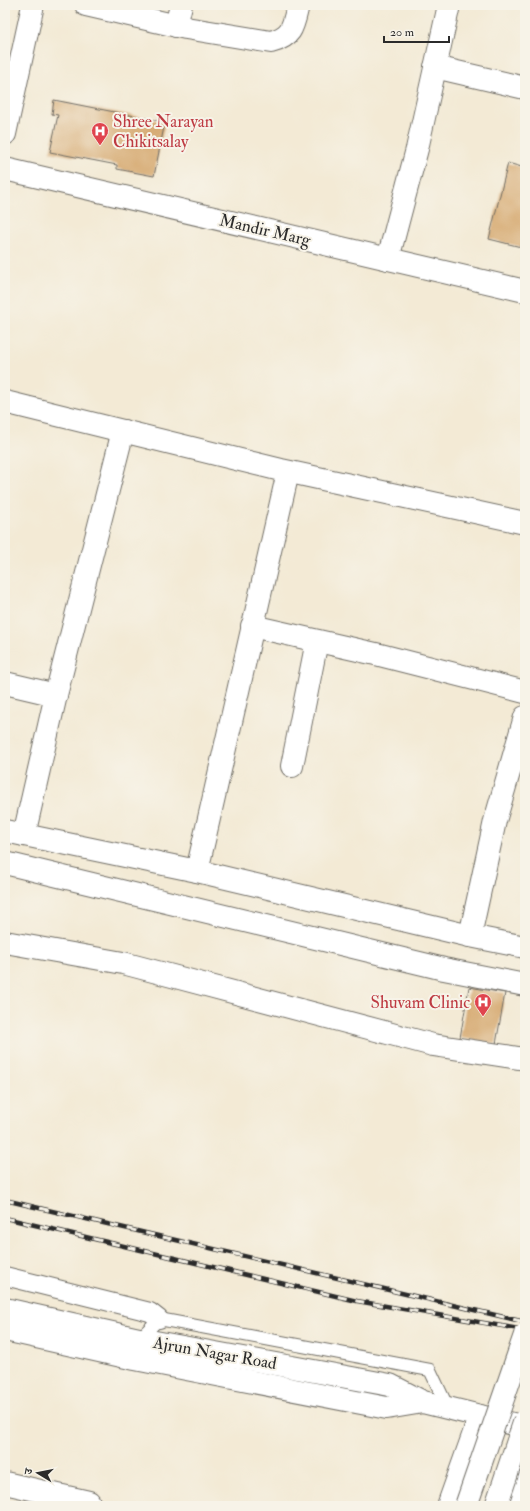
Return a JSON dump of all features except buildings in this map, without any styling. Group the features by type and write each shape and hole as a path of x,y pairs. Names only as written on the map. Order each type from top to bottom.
{"street":[{"path":"5,134 33,5"},
{"path":"86,5 176,26 271,42 282,39 288,34 294,22 298,5"},
{"path":"176,26 181,5"},
{"path":"388,259 417,149 448,5"},
{"path":"435,67 525,88"},
{"name":"Mandir Marg","path":"5,169 525,291"},
{"path":"5,402 288,472 525,523"},
{"path":"123,431 56,695 14,833 197,871 470,936 525,947"},
{"path":"197,871 288,472"},
{"path":"252,626 525,692"},
{"path":"292,766 317,642"},
{"path":"5,683 56,695"},
{"path":"470,936 495,820 525,717"},
{"path":"5,863 444,969 525,986"},
{"path":"5,942 123,963 433,1045 525,1059"},
{"path":"5,1276 150,1312 159,1319"},
{"name":"Ajrun Nagar Road","path":"5,1308 139,1339 390,1385 423,1402 525,1427"},
{"name":"Ajrun Nagar Road","path":"5,1330 135,1359 387,1408 423,1402"},
{"path":"466,1506 525,1335"},
{"path":"448,1506 480,1416"},
{"path":"496,1506 525,1420"},
{"path":"517,1506 525,1482"},
{"path":"5,1483 89,1502"}],"lane":[{"path":"139,1339 159,1319 430,1370 448,1408"}],"railway":[{"path":"5,1200 525,1322"},
{"path":"5,1218 357,1301 525,1330"}],"place":[{"name":"Shree Narayan Chikitsalay","path":"100,146"},
{"name":"Shuvam Clinic","path":"483,1017"}]}
